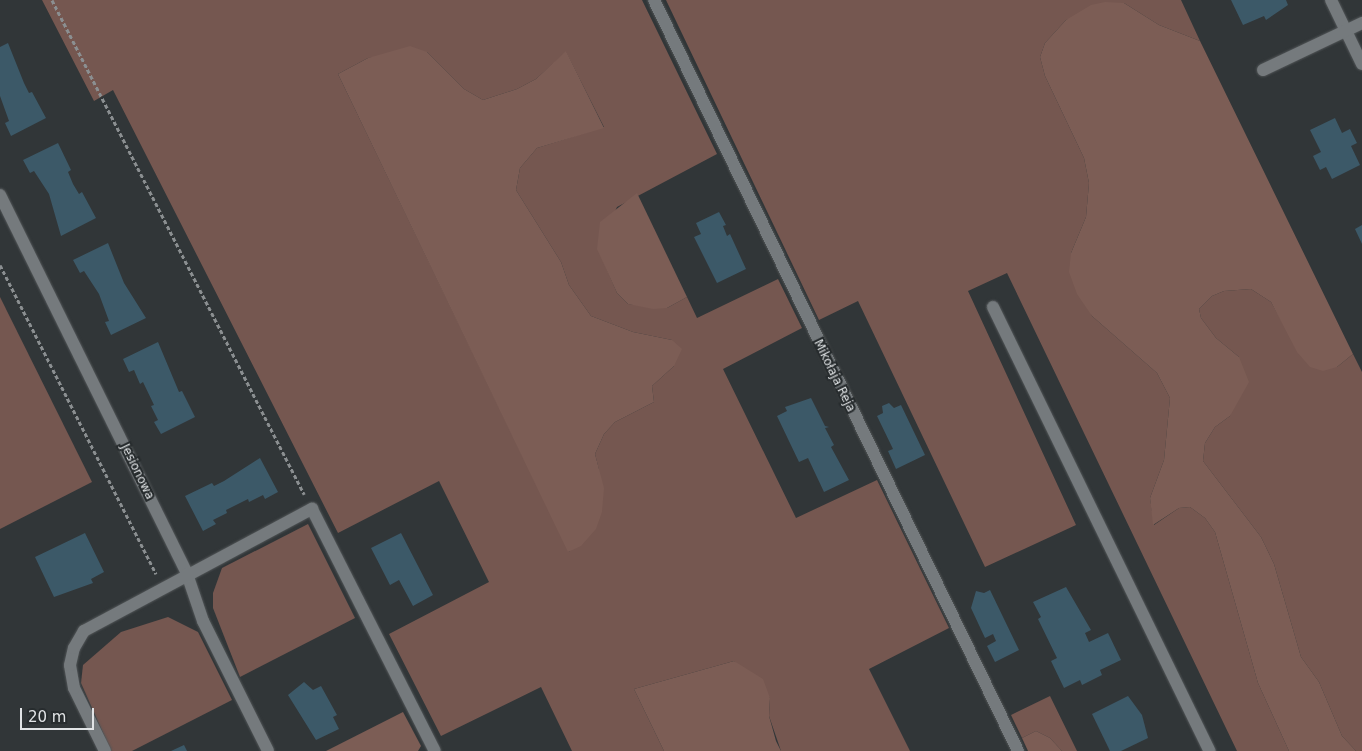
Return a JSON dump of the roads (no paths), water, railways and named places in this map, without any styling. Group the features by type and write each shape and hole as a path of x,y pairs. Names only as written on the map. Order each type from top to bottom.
{"street":[{"name":"Mikołaja Reja","path":"654,0 1018,751"},
{"path":"1331,0 1362,64"},
{"path":"1263,70 1362,22"},
{"name":"Jesionowa","path":"0,195 187,574 203,621 268,751"},
{"path":"993,307 1210,751"},
{"path":"105,751 74,688 70,665 74,648 84,631 312,508 436,751"}]}
